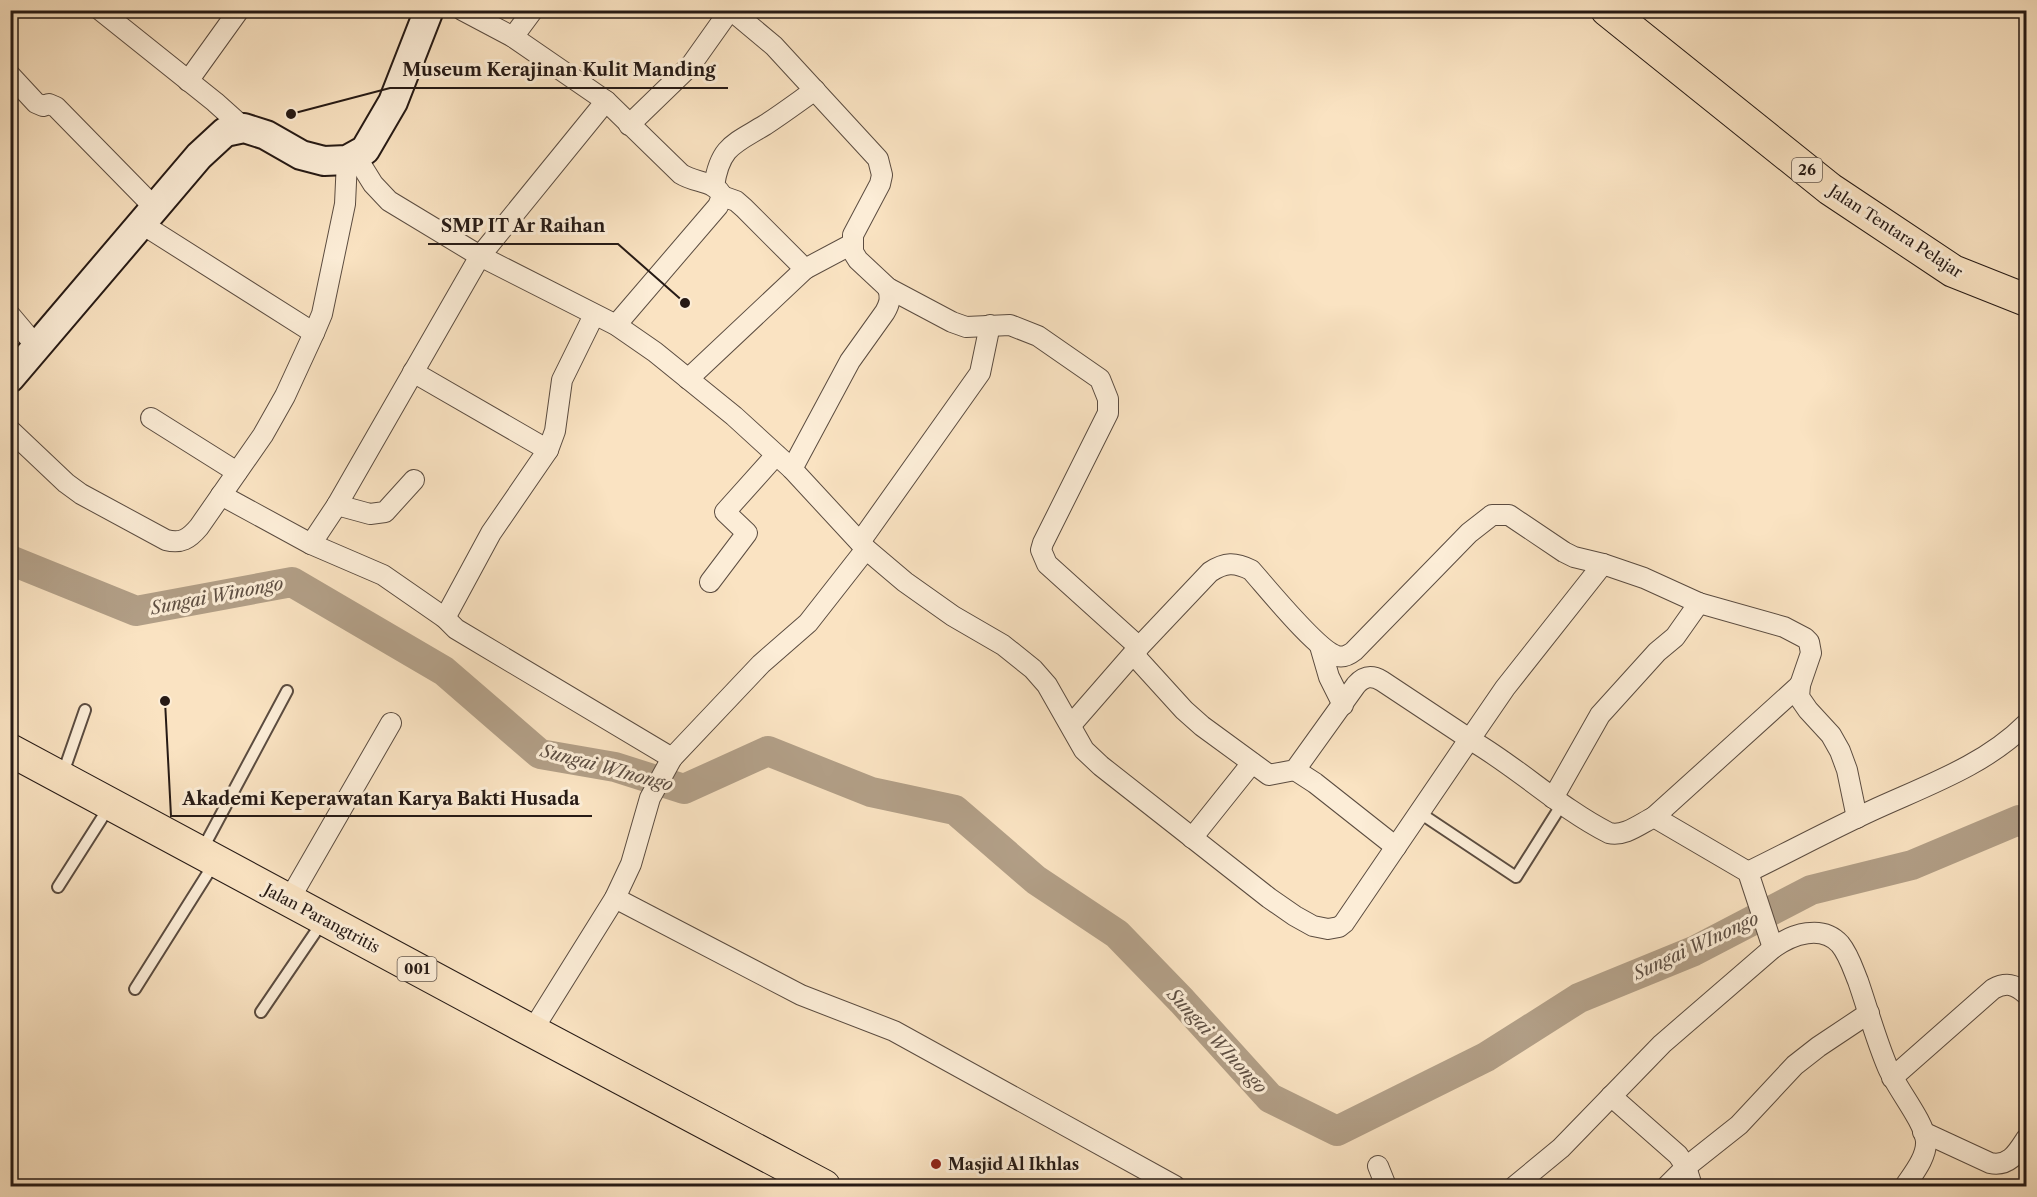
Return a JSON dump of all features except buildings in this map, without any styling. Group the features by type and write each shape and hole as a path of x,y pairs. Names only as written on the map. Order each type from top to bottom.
{"main road":[{"path":"10,378 199,156 225,132 244,128 266,135 302,155 324,161 351,158 365,150 393,102 429,10"},
{"name":"Jalan Tentara Pelajar","path":"1607,10 1830,189 1953,271 2026,300"},
{"name":"Jalan Parangtritis","path":"10,750 824,1186"}],"street":[{"path":"100,10 244,128"},
{"path":"188,81 239,10"},
{"path":"462,10 513,37 606,101 681,174 691,181 718,191 736,201 805,269"},
{"path":"513,37 533,10"},
{"path":"629,125 691,65 731,10 774,46 878,159 882,175 880,184 856,228 852,244 853,252 858,260 888,288 959,324 966,327 1010,325 1038,336 1100,378 1108,399 1108,413 1041,550 1047,564 1137,651 1184,710 1221,741 1269,775 1295,770 1360,681 1367,677 1375,677 1497,755 1558,801 1596,826 1616,835 1654,817 1800,685"},
{"path":"10,75 36,103 56,107 148,216 314,333"},
{"path":"616,326 718,206 717,166 730,147 740,138 763,126 815,90"},
{"path":"311,544 337,505 480,256 606,101"},
{"path":"351,158 389,201 480,256 616,326 655,352 734,416 792,469 863,546 905,582 953,616 1004,645 1019,657 1047,685 1084,750 1192,838 1295,916 1313,926 1328,930 1339,927 1348,918 1466,744 1472,740 1505,688 1603,564"},
{"path":"10,430 66,483 81,494 166,540 175,543 190,537 263,435 285,396 314,333 322,314 345,204 351,158"},
{"path":"688,380 805,269 852,244"},
{"path":"792,469 850,361 885,312 890,296 888,288"},
{"path":"10,315 37,347"},
{"path":"445,618 491,532 548,450 555,431 562,380 594,315"},
{"path":"532,1031 615,898 631,864 650,798 670,761 761,664 808,623 981,373 990,325"},
{"path":"413,372 548,450"},
{"path":"151,418 237,472"},
{"path":"710,582 747,533 725,512 776,455"},
{"path":"337,505 370,514 385,512 414,480"},
{"path":"221,495 311,544 383,575 445,618 456,629 670,761"},
{"path":"1071,725 1210,572 1220,566 1231,563 1240,564 1251,570 1320,646 1334,656 1348,656 1469,533 1492,514 1509,515 1564,552 1644,578 1699,603 1784,627 1805,638 1809,642 1810,653 1800,685 1799,698 1831,735 1840,751 1847,770 1857,818"},
{"path":"1558,801 1606,706 1657,652 1675,637 1699,603"},
{"path":"1320,646 1329,677 1343,705"},
{"path":"289,900 391,723"},
{"path":"1748,872 1985,757 2009,740 2026,724"},
{"path":"1192,838 1252,763"},
{"path":"1295,770 1396,847"},
{"path":"1654,817 1748,872 1771,940"},
{"path":"615,898 801,995 894,1031 1175,1186"},
{"path":"1515,1186 1561,1148 1662,1044 1771,940 1784,940 1796,935 1814,933 1829,936 1839,944 1849,959 1892,1078 1923,1132 1925,1151 1905,1186"},
{"path":"1892,1078 1993,989 2006,984 2013,985 2026,994"},
{"path":"1667,1186 1686,1167 1728,1135 1795,1065 1869,1013"},
{"path":"1611,1096 1678,1155 1686,1167 1692,1186"},
{"path":"1923,1132 1997,1165 2008,1161 2026,1139"},
{"path":"1378,1166 1386,1186"}],"lane":[{"path":"135,989 208,856 287,691"},
{"path":"62,777 85,710"},
{"path":"1420,813 1516,877 1558,801"},
{"path":"58,887 111,804"},
{"path":"261,1012 324,919"}],"waterway":[{"name":"Sungai WInongo","path":"10,560 136,611 292,582 444,671 540,754 615,767 684,789 768,751 871,792 955,810 1036,880 1117,934 1182,1001 1270,1098 1337,1131 1486,1057 1579,998 1694,951 1811,890 1912,865 2019,820 2026,824"}],"place":[{"name":"Museum Kerajinan Kulit Manding","path":"291,114"},
{"name":"SMP IT Ar Raihan","path":"685,303"},
{"name":"Akademi Keperawatan Karya Bakti Husada","path":"165,701"},
{"name":"Masjid Al Ikhlas","path":"936,1164"}],"water label":[{"name":"Sungai Winongo","path":"217,596"}]}
